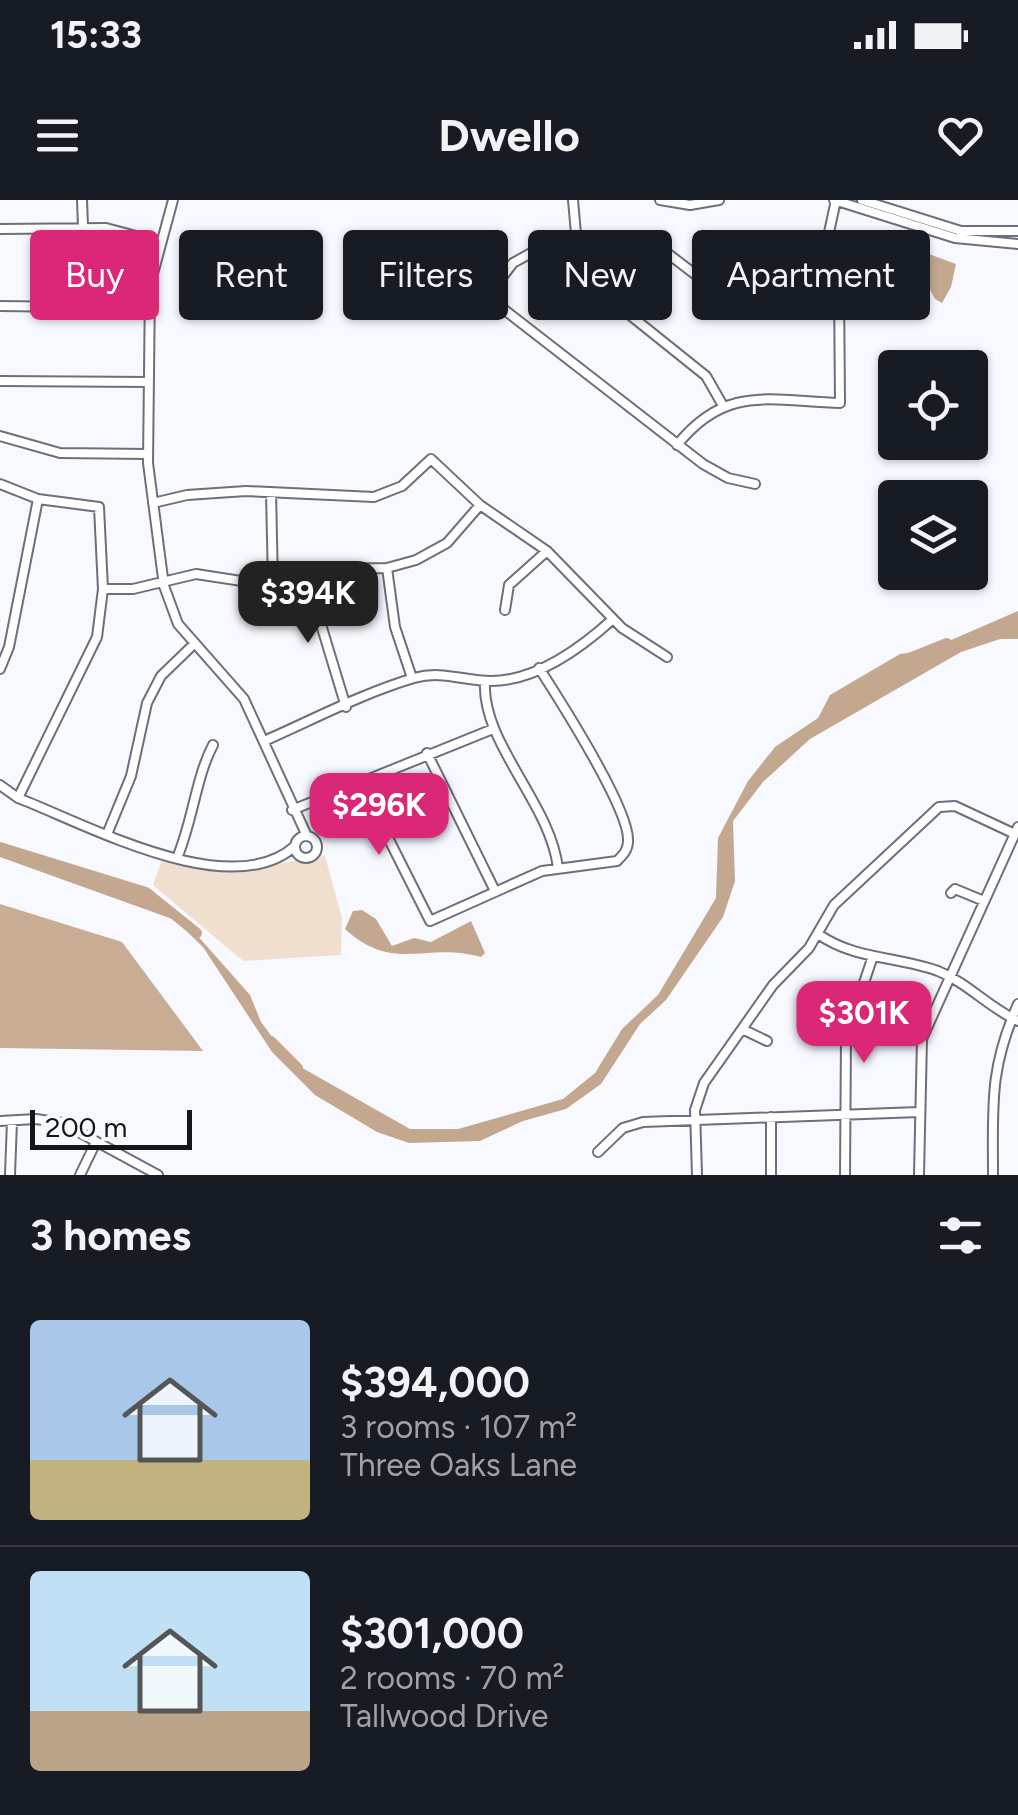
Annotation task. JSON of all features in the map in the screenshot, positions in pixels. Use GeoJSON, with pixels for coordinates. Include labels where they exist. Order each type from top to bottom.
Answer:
{"type":"FeatureCollection","features":[{"type":"Feature","properties":{"kind":"street"},"geometry":{"type":"LineString","coordinates":[[82,200],[83,227]]}},
{"type":"Feature","properties":{"kind":"street"},"geometry":{"type":"LineString","coordinates":[[159,242],[173,200]]}},
{"type":"Feature","properties":{"kind":"street"},"geometry":{"type":"LineString","coordinates":[[572,200],[575,230]]}},
{"type":"Feature","properties":{"kind":"street"},"geometry":{"type":"LineString","coordinates":[[660,200],[690,205],[719,200]]}},
{"type":"Feature","properties":{"kind":"street"},"geometry":{"type":"LineString","coordinates":[[830,230],[836,200],[955,238],[1017,244],[1017,231],[960,230],[862,200]]}},
{"type":"Feature","properties":{"kind":"street"},"geometry":{"type":"LineString","coordinates":[[0,229],[117,230]]}},
{"type":"Feature","properties":{"kind":"street"},"geometry":{"type":"LineString","coordinates":[[508,274],[528,254]]}},
{"type":"Feature","properties":{"kind":"street"},"geometry":{"type":"LineString","coordinates":[[672,257],[692,272]]}},
{"type":"Feature","properties":{"kind":"street"},"geometry":{"type":"LineString","coordinates":[[0,306],[30,306]]}},
{"type":"Feature","properties":{"kind":"street"},"geometry":{"type":"LineString","coordinates":[[508,313],[715,473],[755,484]]}},
{"type":"Feature","properties":{"kind":"street"},"geometry":{"type":"LineString","coordinates":[[0,785],[18,798],[177,858],[238,868],[286,854],[300,844],[292,810],[244,698],[178,624],[164,582],[148,454],[150,320]]}},
{"type":"Feature","properties":{"kind":"street"},"geometry":{"type":"LineString","coordinates":[[633,320],[706,376],[722,404]]}},
{"type":"Feature","properties":{"kind":"street"},"geometry":{"type":"LineString","coordinates":[[678,445],[693,425],[722,404],[840,403],[840,320]]}},
{"type":"Feature","properties":{"kind":"street"},"geometry":{"type":"LineString","coordinates":[[0,381],[148,382]]}},
{"type":"Feature","properties":{"kind":"street"},"geometry":{"type":"LineString","coordinates":[[0,436],[60,454],[148,454]]}},
{"type":"Feature","properties":{"kind":"street"},"geometry":{"type":"LineString","coordinates":[[153,503],[187,495],[271,492],[374,496],[402,486],[431,458],[480,505],[547,551],[613,619],[667,657]]}},
{"type":"Feature","properties":{"kind":"street"},"geometry":{"type":"LineString","coordinates":[[0,484],[38,499],[99,507],[103,589],[97,637],[18,798]]}},
{"type":"Feature","properties":{"kind":"street"},"geometry":{"type":"LineString","coordinates":[[271,492],[274,584]]}},
{"type":"Feature","properties":{"kind":"street"},"geometry":{"type":"LineString","coordinates":[[0,669],[9,648],[38,499]]}},
{"type":"Feature","properties":{"kind":"street"},"geometry":{"type":"LineString","coordinates":[[103,589],[209,574],[274,584],[338,567],[387,568],[448,543],[480,505]]}},
{"type":"Feature","properties":{"kind":"street"},"geometry":{"type":"LineString","coordinates":[[505,610],[509,585],[547,551]]}},
{"type":"Feature","properties":{"kind":"street"},"geometry":{"type":"LineString","coordinates":[[387,568],[395,627],[412,678]]}},
{"type":"Feature","properties":{"kind":"street"},"geometry":{"type":"LineString","coordinates":[[306,574],[346,707]]}},
{"type":"Feature","properties":{"kind":"street"},"geometry":{"type":"LineString","coordinates":[[264,741],[412,678],[444,674],[485,681],[540,668],[591,638],[613,619]]}},
{"type":"Feature","properties":{"kind":"street"},"geometry":{"type":"LineString","coordinates":[[108,832],[131,776],[147,703],[161,676],[194,644]]}},
{"type":"Feature","properties":{"kind":"street"},"geometry":{"type":"LineString","coordinates":[[360,782],[430,921],[558,868],[614,862],[624,855],[628,837],[591,751],[540,668]]}},
{"type":"Feature","properties":{"kind":"street"},"geometry":{"type":"LineString","coordinates":[[485,681],[485,709],[493,729],[520,770],[551,839],[558,868]]}},
{"type":"Feature","properties":{"kind":"street"},"geometry":{"type":"LineString","coordinates":[[292,810],[493,729]]}},
{"type":"Feature","properties":{"kind":"street"},"geometry":{"type":"LineString","coordinates":[[177,858],[193,820],[204,762],[213,745]]}},
{"type":"Feature","properties":{"kind":"street"},"geometry":{"type":"LineString","coordinates":[[428,753],[495,891]]}},
{"type":"Feature","properties":{"kind":"street"},"geometry":{"type":"LineString","coordinates":[[697,1175],[698,1092],[742,1029],[773,985],[818,934],[842,897],[939,807],[955,806],[1017,830],[920,1047],[919,1175]]}},
{"type":"Feature","properties":{"kind":"street"},"geometry":{"type":"LineString","coordinates":[[952,893],[955,890],[984,901]]}},
{"type":"Feature","properties":{"kind":"street"},"geometry":{"type":"LineString","coordinates":[[818,934],[843,950],[921,965],[950,976],[1015,1020]]}},
{"type":"Feature","properties":{"kind":"street"},"geometry":{"type":"LineString","coordinates":[[845,1175],[847,1027],[873,956]]}},
{"type":"Feature","properties":{"kind":"street"},"geometry":{"type":"LineString","coordinates":[[993,1175],[993,1078],[1018,1004]]}},
{"type":"Feature","properties":{"kind":"street"},"geometry":{"type":"LineString","coordinates":[[742,1029],[768,1041]]}},
{"type":"Feature","properties":{"kind":"street"},"geometry":{"type":"LineString","coordinates":[[598,1152],[631,1125],[919,1112]]}},
{"type":"Feature","properties":{"kind":"street"},"geometry":{"type":"LineString","coordinates":[[771,1118],[771,1175]]}},
{"type":"Feature","properties":{"kind":"street"},"geometry":{"type":"LineString","coordinates":[[0,1121],[62,1124],[154,1174]]}},
{"type":"Feature","properties":{"kind":"street"},"geometry":{"type":"LineString","coordinates":[[10,1175],[12,1121]]}},
{"type":"Feature","properties":{"kind":"street"},"geometry":{"type":"LineString","coordinates":[[80,1175],[96,1142]]}},
{"type":"Feature","properties":{"kind":"shaded area"},"geometry":{"type":"Polygon","coordinates":[[[930,254],[956,264],[951,287],[942,303],[930,290],[930,254]]]}},
{"type":"Feature","properties":{"kind":"shaded area"},"geometry":{"type":"Polygon","coordinates":[[[1018,611],[1018,639],[1000,639],[961,652],[810,739],[763,782],[733,821],[735,881],[723,917],[666,1000],[640,1024],[601,1084],[566,1109],[523,1121],[480,1141],[409,1143],[377,1132],[315,1095],[272,1052],[203,947],[175,920],[0,857],[0,846],[114,882],[173,908],[250,995],[261,1022],[290,1061],[410,1129],[458,1129],[563,1099],[595,1073],[622,1029],[658,995],[716,898],[718,838],[748,781],[775,747],[818,718],[830,695],[900,654],[928,650],[1018,611]]]}},
{"type":"Feature","properties":{"kind":"shaded area"},"geometry":{"type":"Polygon","coordinates":[[[325,856],[342,918],[341,955],[243,961],[153,885],[163,857],[227,871],[325,856]]]}},
{"type":"Feature","properties":{"kind":"shaded area"},"geometry":{"type":"Polygon","coordinates":[[[0,904],[122,942],[203,1051],[0,1048],[0,904]]]}},
{"type":"Feature","properties":{"kind":"shaded area"},"geometry":{"type":"Polygon","coordinates":[[[362,910],[376,919],[392,946],[414,938],[431,942],[471,921],[485,953],[481,957],[379,950],[345,929],[353,911],[362,910]]]}},
{"type":"Feature","properties":{"kind":"waterway"},"geometry":{"type":"LineString","coordinates":[[912,657],[947,643]]}},
{"type":"Feature","properties":{"kind":"waterway"},"geometry":{"type":"LineString","coordinates":[[0,847],[146,892],[197,933]]}},
{"type":"Feature","properties":{"kind":"waterway"},"geometry":{"type":"LineString","coordinates":[[271,1041],[298,1068]]}}]}
